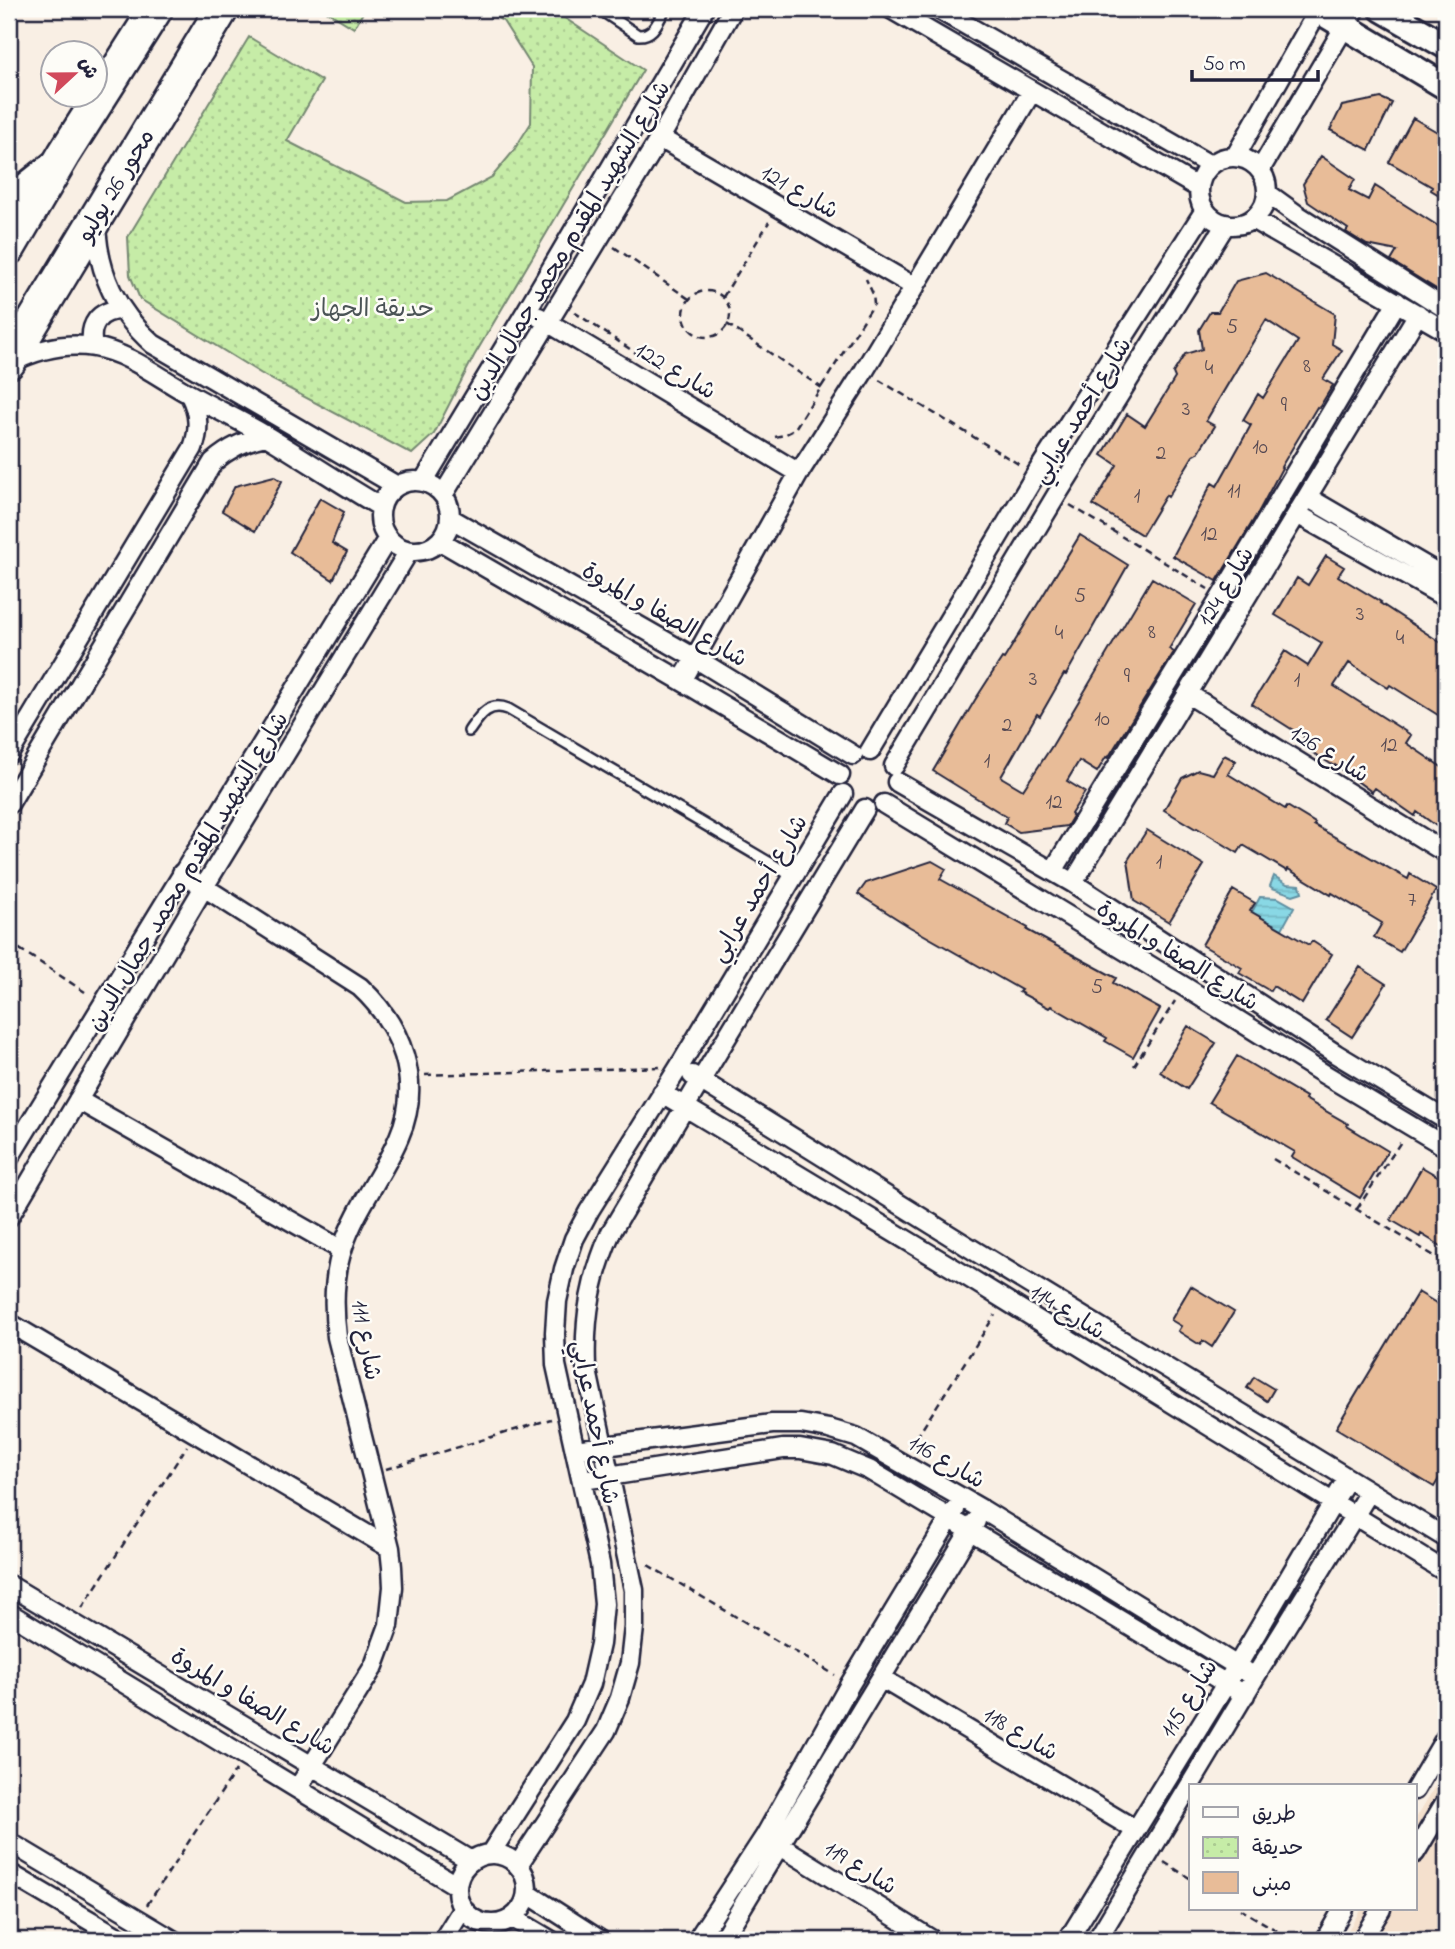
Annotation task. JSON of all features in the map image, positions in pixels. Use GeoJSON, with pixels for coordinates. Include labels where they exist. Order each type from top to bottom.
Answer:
{"type":"FeatureCollection","features":[{"type":"Feature","properties":{"kind":"highway"},"geometry":{"type":"LineString","coordinates":[[9,248],[64,154],[156,9]]}},
{"type":"Feature","properties":{"kind":"highway","name":"محور 26 يوليو"},"geometry":{"type":"LineString","coordinates":[[9,363],[222,9]]}},
{"type":"Feature","properties":{"kind":"street","name":"شارع الشهيد المقدم محمد جمال الدين"},"geometry":{"type":"LineString","coordinates":[[423,482],[704,9]]}},
{"type":"Feature","properties":{"kind":"street","name":"شارع الشهيد المقدم محمد جمال الدين"},"geometry":{"type":"LineString","coordinates":[[443,495],[660,138],[733,9]]}},
{"type":"Feature","properties":{"kind":"street"},"geometry":{"type":"LineString","coordinates":[[891,9],[1199,188]]}},
{"type":"Feature","properties":{"kind":"street"},"geometry":{"type":"LineString","coordinates":[[937,9],[1210,165]]}},
{"type":"Feature","properties":{"kind":"street"},"geometry":{"type":"LineString","coordinates":[[1236,157],[1318,9],[1349,17],[1446,87]]}},
{"type":"Feature","properties":{"kind":"street"},"geometry":{"type":"LineString","coordinates":[[1382,9],[1446,46]]}},
{"type":"Feature","properties":{"kind":"street"},"geometry":{"type":"LineString","coordinates":[[1260,170],[1349,17]]}},
{"type":"Feature","properties":{"kind":"street"},"geometry":{"type":"LineString","coordinates":[[682,681],[799,473],[864,371],[1032,91]]}},
{"type":"Feature","properties":{"kind":"street","name":"شارع 121"},"geometry":{"type":"LineString","coordinates":[[660,138],[915,287]]}},
{"type":"Feature","properties":{"kind":"street"},"geometry":{"type":"LineString","coordinates":[[9,199],[64,154]]}},
{"type":"Feature","properties":{"kind":"street"},"geometry":{"type":"LineString","coordinates":[[1226,157],[1236,157],[1253,163],[1260,170],[1267,193],[1265,204],[1252,219],[1226,225],[1211,217],[1205,210],[1200,200],[1200,180],[1210,165],[1226,157]]}},
{"type":"Feature","properties":{"kind":"street"},"geometry":{"type":"LineString","coordinates":[[1267,193],[1446,309]]}},
{"type":"Feature","properties":{"kind":"street","name":"شارع أحمد عرابي"},"geometry":{"type":"LineString","coordinates":[[862,753],[1205,210]]}},
{"type":"Feature","properties":{"kind":"street"},"geometry":{"type":"LineString","coordinates":[[95,217],[105,277],[121,310],[137,330],[153,344],[397,486]]}},
{"type":"Feature","properties":{"kind":"street"},"geometry":{"type":"LineString","coordinates":[[1252,219],[1446,331]]}},
{"type":"Feature","properties":{"kind":"street","name":"شارع أحمد عرابي"},"geometry":{"type":"LineString","coordinates":[[895,774],[1056,496],[1226,225]]}},
{"type":"Feature","properties":{"kind":"street","name":"شارع 124"},"geometry":{"type":"LineString","coordinates":[[1053,871],[1397,302]]}},
{"type":"Feature","properties":{"kind":"street"},"geometry":{"type":"LineString","coordinates":[[93,347],[92,328],[96,320],[112,310],[121,310]]}},
{"type":"Feature","properties":{"kind":"street","name":"شارع 122"},"geometry":{"type":"LineString","coordinates":[[527,310],[799,473]]}},
{"type":"Feature","properties":{"kind":"street","name":"شارع 124"},"geometry":{"type":"LineString","coordinates":[[1073,883],[1418,314]]}},
{"type":"Feature","properties":{"kind":"street"},"geometry":{"type":"LineString","coordinates":[[9,363],[27,354],[71,345],[93,347],[125,357],[266,436],[381,507]]}},
{"type":"Feature","properties":{"kind":"street"},"geometry":{"type":"LineString","coordinates":[[9,754],[192,448],[198,427],[195,405],[190,395]]}},
{"type":"Feature","properties":{"kind":"street"},"geometry":{"type":"LineString","coordinates":[[9,803],[213,462],[241,442],[266,436]]}},
{"type":"Feature","properties":{"kind":"street"},"geometry":{"type":"LineString","coordinates":[[192,448],[201,446],[208,449],[212,453],[213,462]]}},
{"type":"Feature","properties":{"kind":"street"},"geometry":{"type":"LineString","coordinates":[[406,482],[423,482],[438,489],[443,495],[450,517],[440,541],[420,551],[409,551],[388,538],[380,518],[381,507],[390,491],[397,486],[406,482]]}},
{"type":"Feature","properties":{"kind":"street"},"geometry":{"type":"LineString","coordinates":[[1307,497],[1446,578]]}},
{"type":"Feature","properties":{"kind":"street"},"geometry":{"type":"LineString","coordinates":[[1297,514],[1446,598]]}},
{"type":"Feature","properties":{"kind":"street","name":"شارع الصفا و المروة"},"geometry":{"type":"LineString","coordinates":[[450,517],[862,753]]}},
{"type":"Feature","properties":{"kind":"street","name":"شارع الشهيد المقدم محمد جمال الدين"},"geometry":{"type":"LineString","coordinates":[[9,1158],[388,538]]}},
{"type":"Feature","properties":{"kind":"street","name":"شارع الصفا و المروة"},"geometry":{"type":"LineString","coordinates":[[440,541],[840,775]]}},
{"type":"Feature","properties":{"kind":"street","name":"شارع الشهيد المقدم محمد جمال الدين"},"geometry":{"type":"LineString","coordinates":[[9,1217],[204,887],[409,551]]}},
{"type":"Feature","properties":{"kind":"street","name":"شارع 126"},"geometry":{"type":"LineString","coordinates":[[1188,694],[1446,853]]}},
{"type":"Feature","properties":{"kind":"street"},"geometry":{"type":"LineString","coordinates":[[862,753],[880,753],[887,759],[895,774],[895,790],[884,804],[872,808],[849,802],[839,782],[842,767],[862,753]]}},
{"type":"Feature","properties":{"kind":"street","name":"شارع الصفا و المروة"},"geometry":{"type":"LineString","coordinates":[[895,774],[1073,883],[1336,1054],[1446,1120]]}},
{"type":"Feature","properties":{"kind":"street","name":"شارع أحمد عرابي"},"geometry":{"type":"LineString","coordinates":[[490,1854],[575,1721],[591,1684],[600,1644],[604,1604],[600,1564],[556,1365],[557,1301],[574,1239],[589,1210],[844,794]]}},
{"type":"Feature","properties":{"kind":"street","name":"شارع الصفا و المروة"},"geometry":{"type":"LineString","coordinates":[[884,804],[1446,1147]]}},
{"type":"Feature","properties":{"kind":"street","name":"شارع أحمد عرابي"},"geometry":{"type":"LineString","coordinates":[[517,1865],[606,1731],[620,1698],[630,1663],[634,1590],[586,1366],[587,1311],[600,1257],[611,1231],[865,808]]}},
{"type":"Feature","properties":{"kind":"street","name":"شارع 111"},"geometry":{"type":"LineString","coordinates":[[182,873],[343,975],[368,994],[388,1017],[398,1036],[405,1055],[408,1076],[408,1097],[399,1137],[355,1219],[342,1250],[335,1284],[337,1336],[390,1548],[392,1606],[383,1646],[364,1685],[298,1788]]}},
{"type":"Feature","properties":{"kind":"street"},"geometry":{"type":"LineString","coordinates":[[1324,1074],[1336,1054]]}},
{"type":"Feature","properties":{"kind":"street","name":"شارع 114"},"geometry":{"type":"LineString","coordinates":[[679,1067],[1446,1538]]}},
{"type":"Feature","properties":{"kind":"street","name":"شارع 114"},"geometry":{"type":"LineString","coordinates":[[662,1093],[963,1274],[1446,1572]]}},
{"type":"Feature","properties":{"kind":"street"},"geometry":{"type":"LineString","coordinates":[[78,1100],[342,1250]]}},
{"type":"Feature","properties":{"kind":"street"},"geometry":{"type":"LineString","coordinates":[[963,1274],[975,1251]]}},
{"type":"Feature","properties":{"kind":"street"},"geometry":{"type":"LineString","coordinates":[[9,1324],[390,1548]]}},
{"type":"Feature","properties":{"kind":"street","name":"شارع 116"},"geometry":{"type":"LineString","coordinates":[[575,1450],[772,1424],[801,1424],[856,1437],[983,1510],[1255,1677]]}},
{"type":"Feature","properties":{"kind":"street","name":"شارع 116"},"geometry":{"type":"LineString","coordinates":[[583,1480],[766,1451],[800,1449],[833,1455],[860,1466],[1245,1695]]}},
{"type":"Feature","properties":{"kind":"street","name":"شارع 115"},"geometry":{"type":"LineString","coordinates":[[1068,1940],[1237,1665],[1347,1479]]}},
{"type":"Feature","properties":{"kind":"street","name":"شارع 115"},"geometry":{"type":"LineString","coordinates":[[1191,1784],[1369,1492]]}},
{"type":"Feature","properties":{"kind":"street"},"geometry":{"type":"LineString","coordinates":[[722,1940],[850,1684],[962,1498]]}},
{"type":"Feature","properties":{"kind":"street"},"geometry":{"type":"LineString","coordinates":[[696,1940],[772,1841],[881,1678],[983,1510]]}},
{"type":"Feature","properties":{"kind":"street","name":"شارع الصفا و المروة"},"geometry":{"type":"LineString","coordinates":[[9,1585],[471,1861]]}},
{"type":"Feature","properties":{"kind":"street"},"geometry":{"type":"LineString","coordinates":[[9,1613],[457,1886]]}},
{"type":"Feature","properties":{"kind":"street","name":"شارع 118"},"geometry":{"type":"LineString","coordinates":[[881,1678],[1136,1830]]}},
{"type":"Feature","properties":{"kind":"street"},"geometry":{"type":"LineString","coordinates":[[1416,1788],[1446,1737]]}},
{"type":"Feature","properties":{"kind":"street","name":"شارع 115"},"geometry":{"type":"LineString","coordinates":[[1097,1940],[1189,1788]]}},
{"type":"Feature","properties":{"kind":"street"},"geometry":{"type":"LineString","coordinates":[[1416,1851],[1446,1801]]}},
{"type":"Feature","properties":{"kind":"street","name":"شارع 119"},"geometry":{"type":"LineString","coordinates":[[772,1841],[932,1940]]}},
{"type":"Feature","properties":{"kind":"street"},"geometry":{"type":"LineString","coordinates":[[9,1842],[173,1940]]}},
{"type":"Feature","properties":{"kind":"street"},"geometry":{"type":"LineString","coordinates":[[490,1854],[509,1859],[517,1865],[524,1874],[527,1893],[523,1907],[513,1918],[496,1924],[486,1924],[469,1916],[458,1898],[457,1886],[460,1877],[471,1861],[490,1854]]}},
{"type":"Feature","properties":{"kind":"street"},"geometry":{"type":"LineString","coordinates":[[9,1873],[124,1940],[138,1919]]}},
{"type":"Feature","properties":{"kind":"street"},"geometry":{"type":"LineString","coordinates":[[527,1893],[600,1940]]}},
{"type":"Feature","properties":{"kind":"street"},"geometry":{"type":"LineString","coordinates":[[443,1940],[463,1908]]}},
{"type":"Feature","properties":{"kind":"street"},"geometry":{"type":"LineString","coordinates":[[1325,1940],[1342,1910]]}},
{"type":"Feature","properties":{"kind":"street"},"geometry":{"type":"LineString","coordinates":[[1362,1940],[1380,1910]]}},
{"type":"Feature","properties":{"kind":"street"},"geometry":{"type":"LineString","coordinates":[[513,1918],[550,1940]]}},
{"type":"Feature","properties":{"kind":"street"},"geometry":{"type":"LineString","coordinates":[[476,1940],[486,1924]]}},
{"type":"Feature","properties":{"kind":"lane"},"geometry":{"type":"LineString","coordinates":[[605,11],[638,35],[642,35],[652,31],[665,9]]}},
{"type":"Feature","properties":{"kind":"lane"},"geometry":{"type":"LineString","coordinates":[[470,731],[484,712],[495,706],[502,707],[794,877]]}},
{"type":"Feature","properties":{"kind":"path"},"geometry":{"type":"LineString","coordinates":[[723,297],[772,217]]}},
{"type":"Feature","properties":{"kind":"path"},"geometry":{"type":"LineString","coordinates":[[599,238],[689,299]]}},
{"type":"Feature","properties":{"kind":"path"},"geometry":{"type":"LineString","coordinates":[[774,437],[794,430],[874,304],[873,294],[864,277]]}},
{"type":"Feature","properties":{"kind":"path"},"geometry":{"type":"LineString","coordinates":[[705,290],[723,297],[730,315],[720,333],[710,337],[699,336],[690,330],[684,320],[684,309],[689,299],[705,290]]}},
{"type":"Feature","properties":{"kind":"path"},"geometry":{"type":"LineString","coordinates":[[560,302],[650,362]]}},
{"type":"Feature","properties":{"kind":"path"},"geometry":{"type":"LineString","coordinates":[[727,324],[822,388]]}},
{"type":"Feature","properties":{"kind":"path"},"geometry":{"type":"LineString","coordinates":[[864,371],[1036,474]]}},
{"type":"Feature","properties":{"kind":"path"},"geometry":{"type":"LineString","coordinates":[[1056,496],[1221,597]]}},
{"type":"Feature","properties":{"kind":"path"},"geometry":{"type":"LineString","coordinates":[[9,943],[103,1003]]}},
{"type":"Feature","properties":{"kind":"path"},"geometry":{"type":"LineString","coordinates":[[1134,1066],[1185,986]]}},
{"type":"Feature","properties":{"kind":"path"},"geometry":{"type":"LineString","coordinates":[[408,1076],[679,1067]]}},
{"type":"Feature","properties":{"kind":"path"},"geometry":{"type":"LineString","coordinates":[[1357,1209],[1412,1125]]}},
{"type":"Feature","properties":{"kind":"path"},"geometry":{"type":"LineString","coordinates":[[1273,1158],[1446,1263]]}},
{"type":"Feature","properties":{"kind":"path"},"geometry":{"type":"LineString","coordinates":[[901,1463],[1005,1301]]}},
{"type":"Feature","properties":{"kind":"path"},"geometry":{"type":"LineString","coordinates":[[371,1474],[567,1414]]}},
{"type":"Feature","properties":{"kind":"path"},"geometry":{"type":"LineString","coordinates":[[73,1623],[196,1432]]}},
{"type":"Feature","properties":{"kind":"path"},"geometry":{"type":"LineString","coordinates":[[626,1553],[850,1684]]}},
{"type":"Feature","properties":{"kind":"path"},"geometry":{"type":"LineString","coordinates":[[138,1919],[245,1757]]}},
{"type":"Feature","properties":{"kind":"path"},"geometry":{"type":"LineString","coordinates":[[1149,1854],[1189,1878]]}},
{"type":"Feature","properties":{"kind":"path"},"geometry":{"type":"LineString","coordinates":[[1242,1910],[1293,1940]]}},
{"type":"Feature","properties":{"kind":"shaded area"},"geometry":{"type":"Polygon","coordinates":[[[1446,1768],[1446,1940],[1342,1940],[1360,1910],[1416,1910],[1416,1818],[1446,1768]]]}},
{"type":"Feature","properties":{"kind":"green space"},"geometry":{"type":"Polygon","coordinates":[[[323,9],[365,9],[354,28],[323,9]]]}},
{"type":"Feature","properties":{"kind":"green space","name":"حديقة الجهاز"},"geometry":{"type":"Polygon","coordinates":[[[481,9],[551,9],[643,70],[474,356],[434,434],[412,454],[265,376],[140,299],[130,275],[128,237],[249,37],[322,81],[287,141],[406,202],[447,201],[492,177],[512,153],[531,123],[532,67],[503,21],[481,9]]]}},
{"type":"Feature","properties":{"kind":"water"},"geometry":{"type":"Polygon","coordinates":[[[1274,876],[1287,884],[1300,885],[1302,892],[1293,895],[1272,888],[1270,886],[1274,876]]]}},
{"type":"Feature","properties":{"kind":"water"},"geometry":{"type":"Polygon","coordinates":[[[1260,897],[1278,898],[1294,907],[1282,929],[1252,912],[1260,897]]]}},
{"type":"Feature","properties":{"kind":"building"},"geometry":{"type":"Polygon","coordinates":[[[1381,98],[1392,103],[1369,150],[1330,130],[1342,106],[1381,98]]]}},
{"type":"Feature","properties":{"kind":"building"},"geometry":{"type":"Polygon","coordinates":[[[1413,118],[1446,137],[1446,199],[1431,190],[1432,187],[1389,162],[1413,118]]]}},
{"type":"Feature","properties":{"kind":"building"},"geometry":{"type":"Polygon","coordinates":[[[1321,156],[1355,179],[1349,190],[1368,200],[1375,186],[1446,231],[1446,295],[1391,261],[1397,251],[1367,245],[1308,202],[1303,184],[1321,156]]]}},
{"type":"Feature","properties":{"kind":"building"},"geometry":{"type":"Polygon","coordinates":[[[1266,273],[1335,314],[1332,344],[1342,350],[1323,379],[1333,385],[1281,467],[1259,511],[1217,581],[1173,556],[1212,483],[1217,486],[1251,425],[1243,420],[1258,394],[1263,398],[1298,341],[1266,320],[1206,421],[1215,426],[1168,497],[1166,495],[1142,535],[1093,505],[1117,465],[1102,455],[1127,414],[1145,426],[1175,378],[1173,373],[1185,354],[1202,349],[1199,330],[1210,312],[1218,312],[1236,281],[1266,273]]]}},
{"type":"Feature","properties":{"kind":"building"},"geometry":{"type":"Polygon","coordinates":[[[274,476],[282,481],[255,531],[222,511],[235,486],[274,476]]]}},
{"type":"Feature","properties":{"kind":"building"},"geometry":{"type":"Polygon","coordinates":[[[320,498],[344,512],[332,543],[347,552],[333,580],[290,552],[320,498]]]}},
{"type":"Feature","properties":{"kind":"building"},"geometry":{"type":"Polygon","coordinates":[[[1080,535],[1128,565],[1066,675],[1064,674],[1040,716],[1037,714],[1001,777],[1023,790],[1152,578],[1196,604],[1169,649],[1174,652],[1108,758],[1106,757],[1097,772],[1079,761],[1067,781],[1085,792],[1067,826],[1019,832],[1004,823],[1007,817],[933,771],[1080,535]]]}},
{"type":"Feature","properties":{"kind":"building"},"geometry":{"type":"Polygon","coordinates":[[[1326,556],[1344,567],[1338,576],[1446,646],[1446,720],[1349,663],[1334,686],[1411,735],[1406,743],[1446,770],[1446,833],[1417,812],[1415,816],[1375,788],[1372,792],[1335,765],[1310,751],[1315,744],[1252,704],[1285,651],[1308,666],[1322,643],[1275,615],[1297,578],[1308,585],[1326,556]]]}},
{"type":"Feature","properties":{"kind":"building"},"geometry":{"type":"Polygon","coordinates":[[[1224,755],[1236,761],[1228,774],[1408,879],[1410,874],[1436,890],[1400,952],[1374,937],[1382,923],[1243,845],[1238,853],[1164,810],[1182,778],[1198,770],[1213,774],[1224,755]]]}},
{"type":"Feature","properties":{"kind":"building"},"geometry":{"type":"Polygon","coordinates":[[[1147,830],[1204,865],[1169,922],[1134,901],[1128,860],[1147,830]]]}},
{"type":"Feature","properties":{"kind":"building"},"geometry":{"type":"Polygon","coordinates":[[[932,861],[946,869],[940,879],[1116,978],[1113,983],[1160,1009],[1133,1057],[1105,1041],[1107,1038],[1051,1006],[1049,1008],[1019,992],[1021,990],[858,894],[866,883],[932,861]]]}},
{"type":"Feature","properties":{"kind":"building"},"geometry":{"type":"Polygon","coordinates":[[[1233,890],[1255,903],[1250,911],[1309,945],[1312,941],[1332,954],[1302,1004],[1273,986],[1270,991],[1239,973],[1242,968],[1202,945],[1233,890]]]}},
{"type":"Feature","properties":{"kind":"building"},"geometry":{"type":"Polygon","coordinates":[[[1360,967],[1386,984],[1352,1037],[1326,1020],[1360,967]]]}},
{"type":"Feature","properties":{"kind":"building"},"geometry":{"type":"Polygon","coordinates":[[[1188,1026],[1216,1043],[1187,1089],[1160,1072],[1188,1026]]]}},
{"type":"Feature","properties":{"kind":"building"},"geometry":{"type":"Polygon","coordinates":[[[1237,1056],[1388,1151],[1360,1198],[1292,1157],[1295,1152],[1209,1102],[1237,1056]]]}},
{"type":"Feature","properties":{"kind":"building"},"geometry":{"type":"Polygon","coordinates":[[[1422,1167],[1446,1181],[1446,1249],[1391,1220],[1422,1167]]]}},
{"type":"Feature","properties":{"kind":"building"},"geometry":{"type":"Polygon","coordinates":[[[1191,1286],[1234,1312],[1212,1347],[1203,1341],[1200,1345],[1178,1331],[1181,1326],[1171,1320],[1191,1286]]]}},
{"type":"Feature","properties":{"kind":"building"},"geometry":{"type":"Polygon","coordinates":[[[1418,1292],[1446,1309],[1446,1467],[1434,1487],[1336,1428],[1418,1292]]]}},
{"type":"Feature","properties":{"kind":"building"},"geometry":{"type":"Polygon","coordinates":[[[1254,1377],[1274,1389],[1267,1401],[1247,1388],[1254,1377]]]}}]}
